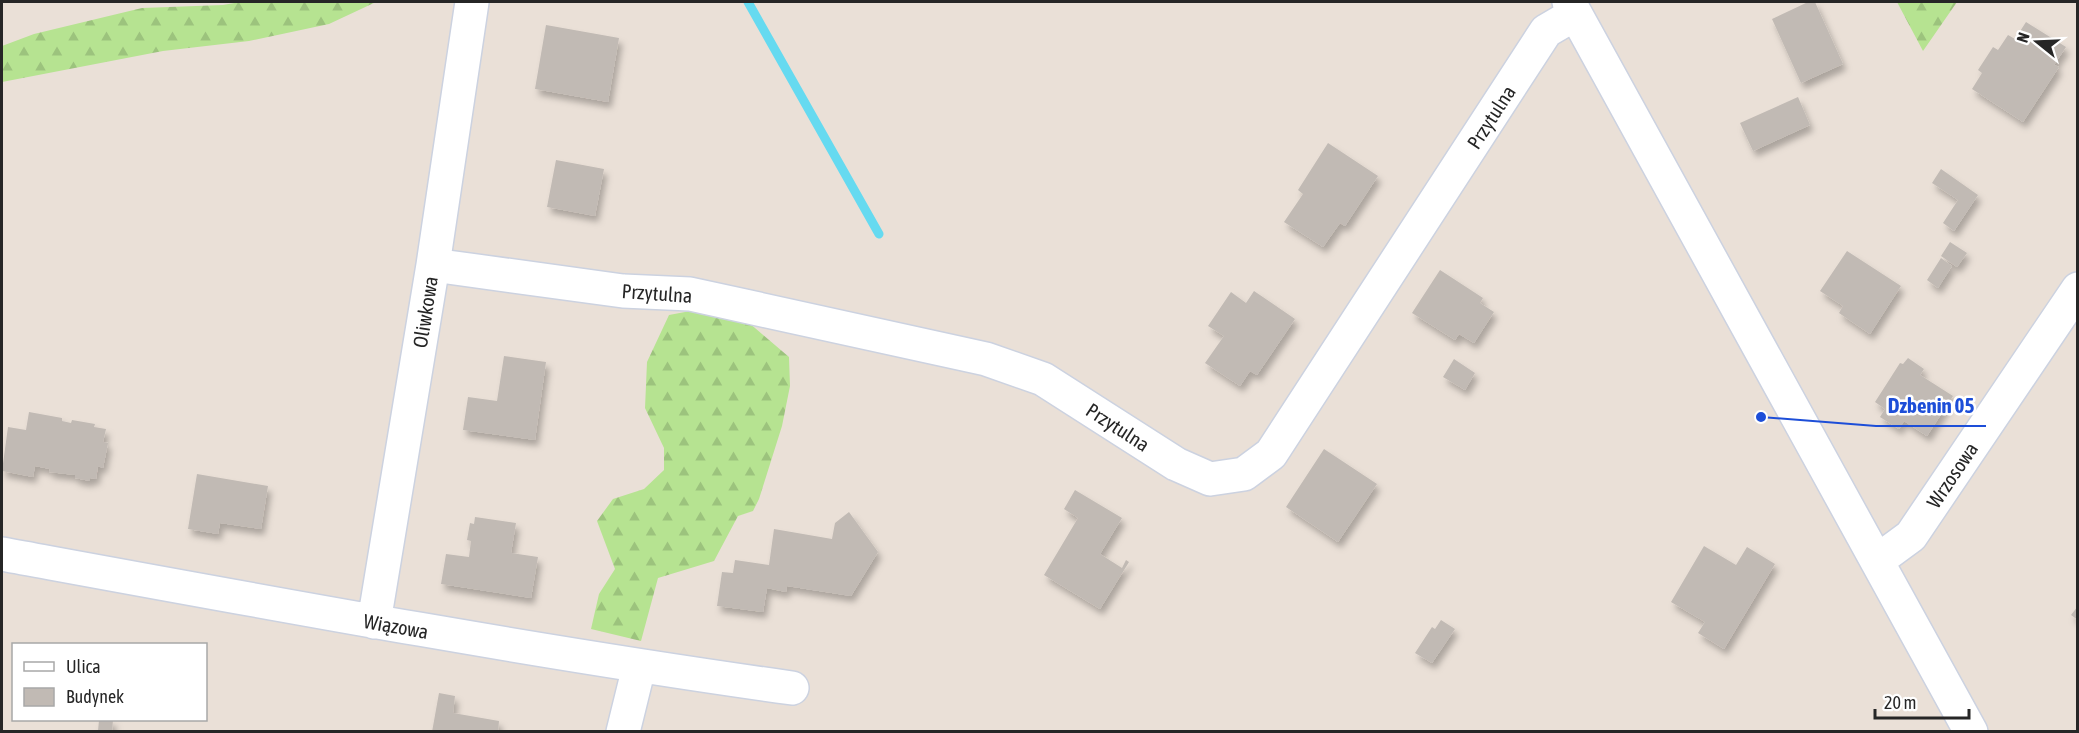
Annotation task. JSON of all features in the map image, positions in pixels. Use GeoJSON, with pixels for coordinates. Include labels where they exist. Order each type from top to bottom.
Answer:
{"type":"FeatureCollection","features":[{"type":"Feature","properties":{"kind":"street","name":"Oliwkowa"},"geometry":{"type":"LineString","coordinates":[[374,622],[433,265],[472,2]]}},
{"type":"Feature","properties":{"kind":"street","name":"Przytulna"},"geometry":{"type":"LineString","coordinates":[[433,265],[623,291],[690,294],[986,359],[1043,379],[1176,464],[1210,479],[1244,474],[1271,454],[1546,31],[1572,8]]}},
{"type":"Feature","properties":{"kind":"street"},"geometry":{"type":"LineString","coordinates":[[1572,8],[1971,732]]}},
{"type":"Feature","properties":{"kind":"street","name":"Wrzosowa"},"geometry":{"type":"LineString","coordinates":[[1876,561],[1911,536],[2078,289]]}},
{"type":"Feature","properties":{"kind":"street","name":"Wiązowa"},"geometry":{"type":"LineString","coordinates":[[2,555],[639,667],[792,688]]}},
{"type":"Feature","properties":{"kind":"street"},"geometry":{"type":"LineString","coordinates":[[623,732],[639,667]]}},
{"type":"Feature","properties":{"kind":"green space"},"geometry":{"type":"Polygon","coordinates":[[[240,2],[376,2],[329,24],[249,41],[163,51],[2,82],[2,46],[34,34],[142,8],[223,5],[240,2]]]}},
{"type":"Feature","properties":{"kind":"green space"},"geometry":{"type":"Polygon","coordinates":[[[1897,2],[1957,2],[1923,51],[1897,2]]]}},
{"type":"Feature","properties":{"kind":"green space"},"geometry":{"type":"Polygon","coordinates":[[[701,309],[748,322],[789,357],[790,386],[782,426],[759,499],[753,511],[738,516],[714,561],[658,578],[641,641],[591,629],[599,594],[615,569],[597,521],[613,499],[644,489],[664,470],[664,448],[645,408],[647,362],[669,315],[701,309]]]}},
{"type":"Feature","properties":{"kind":"building"},"geometry":{"type":"Polygon","coordinates":[[[1808,2],[1815,2],[1843,64],[1801,83],[1772,19],[1808,2]]]}},
{"type":"Feature","properties":{"kind":"building"},"geometry":{"type":"Polygon","coordinates":[[[2026,22],[2066,47],[2054,65],[2059,67],[2023,122],[1972,89],[1982,73],[1978,70],[1993,47],[1998,50],[2008,35],[2015,39],[2026,22]]]}},
{"type":"Feature","properties":{"kind":"building"},"geometry":{"type":"Polygon","coordinates":[[[546,25],[619,38],[608,102],[535,89],[546,25]]]}},
{"type":"Feature","properties":{"kind":"building"},"geometry":{"type":"Polygon","coordinates":[[[1798,97],[1810,125],[1753,151],[1740,123],[1798,97]]]}},
{"type":"Feature","properties":{"kind":"building"},"geometry":{"type":"Polygon","coordinates":[[[1328,143],[1378,176],[1345,226],[1340,223],[1323,247],[1284,222],[1303,194],[1298,190],[1328,143]]]}},
{"type":"Feature","properties":{"kind":"building"},"geometry":{"type":"Polygon","coordinates":[[[556,160],[604,169],[595,216],[547,207],[556,160]]]}},
{"type":"Feature","properties":{"kind":"building"},"geometry":{"type":"Polygon","coordinates":[[[1941,169],[1978,195],[1954,231],[1943,223],[1958,200],[1932,183],[1941,169]]]}},
{"type":"Feature","properties":{"kind":"building"},"geometry":{"type":"Polygon","coordinates":[[[1950,242],[1967,253],[1957,267],[1941,256],[1950,242]]]}},
{"type":"Feature","properties":{"kind":"building"},"geometry":{"type":"Polygon","coordinates":[[[1847,251],[1901,286],[1870,334],[1839,313],[1843,306],[1820,291],[1847,251]]]}},
{"type":"Feature","properties":{"kind":"building"},"geometry":{"type":"Polygon","coordinates":[[[1941,258],[1952,266],[1938,288],[1927,280],[1941,258]]]}},
{"type":"Feature","properties":{"kind":"building"},"geometry":{"type":"Polygon","coordinates":[[[1440,270],[1483,298],[1480,303],[1494,312],[1474,343],[1459,334],[1455,340],[1412,313],[1440,270]]]}},
{"type":"Feature","properties":{"kind":"building"},"geometry":{"type":"Polygon","coordinates":[[[1254,291],[1295,319],[1257,375],[1250,371],[1240,386],[1205,363],[1224,336],[1208,326],[1231,292],[1246,303],[1254,291]]]}},
{"type":"Feature","properties":{"kind":"building"},"geometry":{"type":"Polygon","coordinates":[[[504,356],[546,362],[535,440],[463,430],[468,397],[497,401],[504,356]]]}},
{"type":"Feature","properties":{"kind":"building"},"geometry":{"type":"Polygon","coordinates":[[[1908,358],[1924,369],[1920,375],[1953,396],[1927,436],[1904,421],[1899,429],[1880,417],[1885,409],[1875,402],[1900,363],[1903,364],[1908,358]]]}},
{"type":"Feature","properties":{"kind":"building"},"geometry":{"type":"Polygon","coordinates":[[[1454,359],[1475,373],[1465,390],[1443,377],[1454,359]]]}},
{"type":"Feature","properties":{"kind":"building"},"geometry":{"type":"Polygon","coordinates":[[[29,412],[62,418],[62,421],[71,423],[72,420],[95,424],[94,427],[106,429],[103,442],[108,443],[103,468],[98,466],[96,479],[90,478],[90,481],[75,478],[75,475],[49,472],[50,469],[35,466],[33,477],[2,471],[8,427],[26,430],[29,412]]]}},
{"type":"Feature","properties":{"kind":"building"},"geometry":{"type":"Polygon","coordinates":[[[1324,449],[1377,484],[1338,542],[1286,507],[1324,449]]]}},
{"type":"Feature","properties":{"kind":"building"},"geometry":{"type":"Polygon","coordinates":[[[197,474],[268,486],[261,529],[220,523],[218,534],[188,529],[197,474]]]}},
{"type":"Feature","properties":{"kind":"building"},"geometry":{"type":"Polygon","coordinates":[[[1075,490],[1122,518],[1100,554],[1122,568],[1126,560],[1129,562],[1100,609],[1044,575],[1078,518],[1064,509],[1075,490]]]}},
{"type":"Feature","properties":{"kind":"building"},"geometry":{"type":"Polygon","coordinates":[[[849,512],[878,552],[851,596],[787,586],[786,592],[767,588],[763,612],[717,606],[722,572],[733,573],[735,560],[769,565],[774,529],[832,539],[835,523],[849,512]]]}},
{"type":"Feature","properties":{"kind":"building"},"geometry":{"type":"Polygon","coordinates":[[[475,517],[516,523],[511,553],[538,557],[531,598],[441,584],[446,554],[469,557],[471,541],[467,540],[470,523],[474,524],[475,517]]]}},
{"type":"Feature","properties":{"kind":"building"},"geometry":{"type":"Polygon","coordinates":[[[1704,546],[1736,565],[1747,547],[1775,564],[1724,649],[1698,633],[1705,622],[1671,602],[1704,546]]]}},
{"type":"Feature","properties":{"kind":"building"},"geometry":{"type":"Polygon","coordinates":[[[2078,606],[2078,620],[2071,615],[2078,606]]]}},
{"type":"Feature","properties":{"kind":"building"},"geometry":{"type":"Polygon","coordinates":[[[1441,620],[1455,629],[1432,663],[1415,653],[1432,627],[1435,629],[1441,620]]]}},
{"type":"Feature","properties":{"kind":"building"},"geometry":{"type":"Polygon","coordinates":[[[439,693],[455,696],[453,713],[499,721],[498,732],[432,732],[439,693]]]}},
{"type":"Feature","properties":{"kind":"building"},"geometry":{"type":"Polygon","coordinates":[[[99,721],[113,721],[112,732],[98,731],[99,721]]]}},
{"type":"Feature","properties":{"kind":"waterway"},"geometry":{"type":"LineString","coordinates":[[748,2],[879,234]]}},
{"type":"Feature","properties":{"kind":"place","name":"Dzbenin 05"},"geometry":{"type":"Point","coordinates":[1761,417]}}]}
